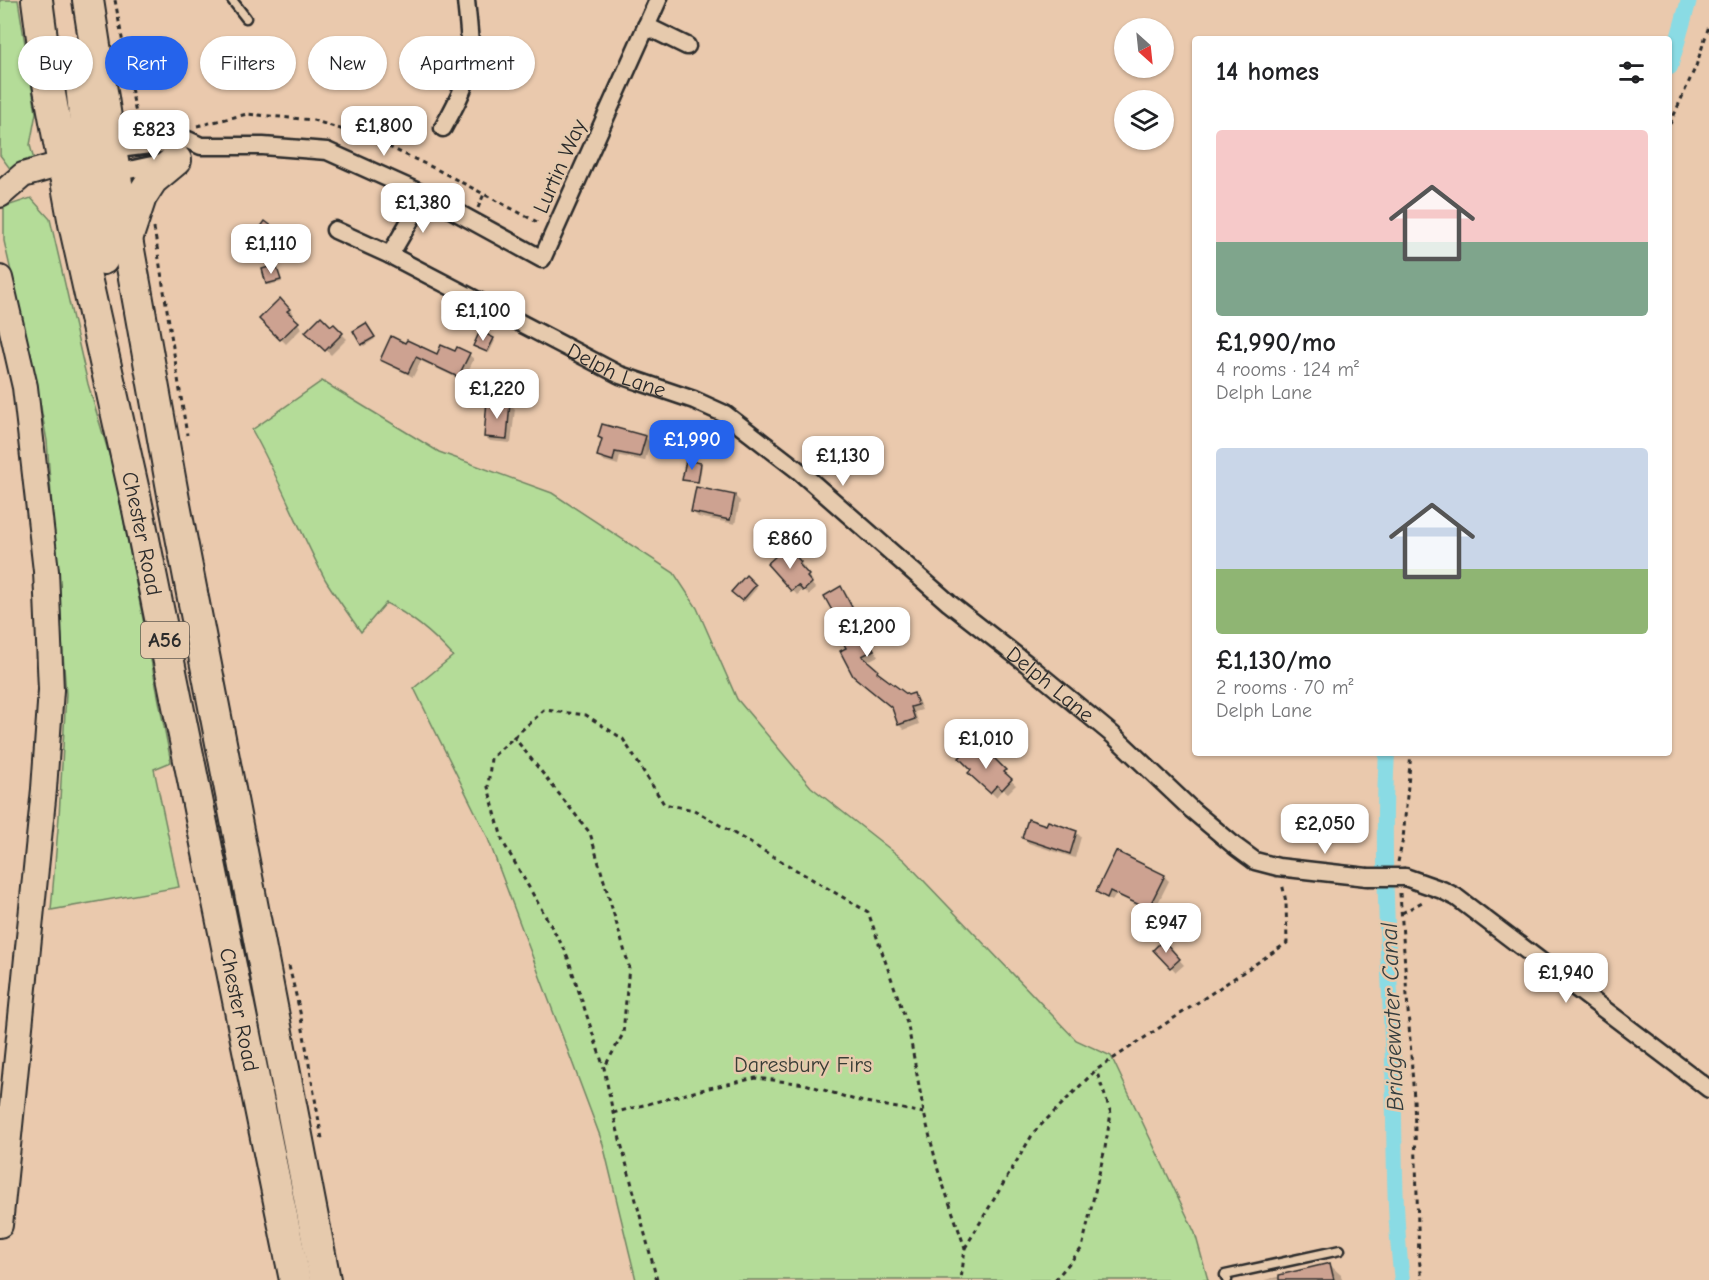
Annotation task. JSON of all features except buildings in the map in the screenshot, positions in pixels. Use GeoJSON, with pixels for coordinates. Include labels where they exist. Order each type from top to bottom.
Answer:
{"type":"FeatureCollection","features":[{"type":"Feature","properties":{"kind":"highway","name":"Chester Road"},"geometry":{"type":"LineString","coordinates":[[37,0],[48,83],[128,238],[174,500],[325,1280]]}},
{"type":"Feature","properties":{"kind":"highway"},"geometry":{"type":"LineString","coordinates":[[72,0],[89,166]]}},
{"type":"Feature","properties":{"kind":"highway","name":"Chester Road"},"geometry":{"type":"LineString","coordinates":[[88,0],[89,166],[123,443],[258,1091],[295,1280]]}},
{"type":"Feature","properties":{"kind":"highway"},"geometry":{"type":"LineString","coordinates":[[128,238],[141,198],[152,180],[189,153]]}},
{"type":"Feature","properties":{"kind":"street"},"geometry":{"type":"LineString","coordinates":[[443,128],[459,98],[467,74],[470,50],[466,0]]}},
{"type":"Feature","properties":{"kind":"street","name":"Lurtin Way"},"geometry":{"type":"LineString","coordinates":[[425,195],[542,259],[658,0]]}},
{"type":"Feature","properties":{"kind":"street"},"geometry":{"type":"LineString","coordinates":[[646,26],[687,46]]}},
{"type":"Feature","properties":{"kind":"street"},"geometry":{"type":"LineString","coordinates":[[4,191],[26,187],[89,166],[188,140],[189,153]]}},
{"type":"Feature","properties":{"kind":"street"},"geometry":{"type":"LineString","coordinates":[[89,166],[263,146],[327,151],[425,195],[390,255]]}},
{"type":"Feature","properties":{"kind":"street","name":"Delph Lane"},"geometry":{"type":"LineString","coordinates":[[335,230],[390,255],[620,375],[694,400],[725,414],[799,471],[949,603],[1113,735],[1192,810],[1255,861],[1278,867],[1401,880],[1442,890],[1456,897],[1709,1089]]}},
{"type":"Feature","properties":{"kind":"street"},"geometry":{"type":"LineString","coordinates":[[0,278],[25,387],[46,571],[51,690],[44,789],[0,1225]]}},
{"type":"Feature","properties":{"kind":"lane"},"geometry":{"type":"LineString","coordinates":[[232,0],[246,18]]}},
{"type":"Feature","properties":{"kind":"lane"},"geometry":{"type":"LineString","coordinates":[[1227,1280],[1226,1275],[1340,1250]]}},
{"type":"Feature","properties":{"kind":"path"},"geometry":{"type":"LineString","coordinates":[[115,0],[135,109],[149,139]]}},
{"type":"Feature","properties":{"kind":"path"},"geometry":{"type":"LineString","coordinates":[[1672,120],[1696,66],[1709,26]]}},
{"type":"Feature","properties":{"kind":"path"},"geometry":{"type":"LineString","coordinates":[[657,1280],[613,1113],[604,1068],[566,952],[503,842],[488,787],[491,758],[544,710],[586,715],[623,739],[664,804],[694,810],[868,912],[908,1026],[924,1113],[939,1170],[964,1248],[962,1280]]}},
{"type":"Feature","properties":{"kind":"path"},"geometry":{"type":"LineString","coordinates":[[513,736],[591,833],[629,966],[622,1034],[604,1068]]}},
{"type":"Feature","properties":{"kind":"path"},"geometry":{"type":"LineString","coordinates":[[1411,756],[1403,839],[1398,860],[1414,1099],[1419,1258],[1422,1280]]}},
{"type":"Feature","properties":{"kind":"path"},"geometry":{"type":"LineString","coordinates":[[964,1248],[1034,1132],[1096,1070],[1287,944],[1286,902],[1278,867]]}},
{"type":"Feature","properties":{"kind":"path"},"geometry":{"type":"LineString","coordinates":[[1055,1280],[1082,1248],[1105,1148],[1111,1113],[1096,1070]]}},
{"type":"Feature","properties":{"kind":"path"},"geometry":{"type":"LineString","coordinates":[[613,1113],[756,1078],[805,1084],[855,1100],[924,1113]]}},
{"type":"Feature","properties":{"kind":"green space"},"geometry":{"type":"Polygon","coordinates":[[[0,0],[18,0],[24,36],[18,36],[18,90],[32,90],[36,113],[30,145],[35,164],[11,170],[0,155],[0,0]]]}},
{"type":"Feature","properties":{"kind":"green space"},"geometry":{"type":"Polygon","coordinates":[[[31,198],[50,219],[88,384],[114,471],[171,762],[154,769],[179,887],[51,910],[66,694],[47,441],[36,380],[4,241],[4,207],[31,198]]]}},
{"type":"Feature","properties":{"kind":"green space","name":"Daresbury Firs"},"geometry":{"type":"Polygon","coordinates":[[[322,381],[439,452],[552,493],[674,573],[697,608],[737,699],[811,787],[904,860],[1076,1040],[1111,1056],[1195,1233],[1208,1280],[636,1280],[603,1144],[487,836],[414,688],[453,656],[422,626],[386,603],[361,632],[325,579],[252,430],[322,381]]]}},
{"type":"Feature","properties":{"kind":"waterway","name":"Bridgewater Canal"},"geometry":{"type":"LineString","coordinates":[[1672,60],[1689,0]]}},
{"type":"Feature","properties":{"kind":"waterway","name":"Bridgewater Canal"},"geometry":{"type":"LineString","coordinates":[[1387,756],[1386,908],[1396,1199],[1402,1280]]}}]}
